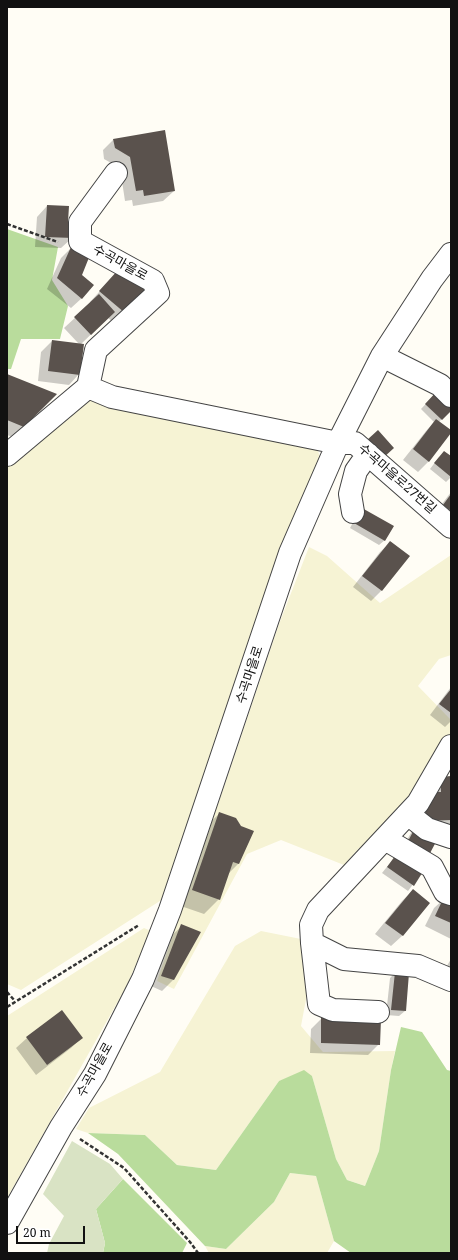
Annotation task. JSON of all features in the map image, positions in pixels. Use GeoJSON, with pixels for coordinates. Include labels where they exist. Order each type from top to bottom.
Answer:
{"type":"FeatureCollection","features":[{"type":"Feature","properties":{"kind":"street","name":"수곡마을로"},"geometry":{"type":"LineString","coordinates":[[88,387],[96,350],[158,293],[153,281],[80,241],[80,222],[116,173]]}},
{"type":"Feature","properties":{"kind":"street","name":"수곡마을로"},"geometry":{"type":"LineString","coordinates":[[7,1223],[62,1127],[95,1074],[143,978],[173,903],[290,553],[338,443],[382,356],[432,279],[451,254]]}},
{"type":"Feature","properties":{"kind":"street"},"geometry":{"type":"LineString","coordinates":[[382,356],[440,385],[451,396]]}},
{"type":"Feature","properties":{"kind":"street"},"geometry":{"type":"LineString","coordinates":[[7,455],[88,387],[112,397],[338,443]]}},
{"type":"Feature","properties":{"kind":"street","name":"수곡마을로27번길"},"geometry":{"type":"LineString","coordinates":[[338,443],[355,443],[451,527]]}},
{"type":"Feature","properties":{"kind":"street"},"geometry":{"type":"LineString","coordinates":[[353,512],[350,494],[356,471],[368,454]]}},
{"type":"Feature","properties":{"kind":"street"},"geometry":{"type":"LineString","coordinates":[[378,1012],[333,1010],[319,1004],[311,925],[318,910],[418,803],[451,746]]}},
{"type":"Feature","properties":{"kind":"street"},"geometry":{"type":"LineString","coordinates":[[408,814],[427,829],[451,837]]}},
{"type":"Feature","properties":{"kind":"street"},"geometry":{"type":"LineString","coordinates":[[385,839],[432,867],[445,892],[451,894]]}},
{"type":"Feature","properties":{"kind":"street"},"geometry":{"type":"LineString","coordinates":[[312,943],[344,959],[418,966],[451,980]]}},
{"type":"Feature","properties":{"kind":"path"},"geometry":{"type":"LineString","coordinates":[[7,224],[58,242],[80,241]]}},
{"type":"Feature","properties":{"kind":"path"},"geometry":{"type":"LineString","coordinates":[[7,1007],[139,924]]}},
{"type":"Feature","properties":{"kind":"path"},"geometry":{"type":"LineString","coordinates":[[7,992],[16,1001]]}},
{"type":"Feature","properties":{"kind":"path"},"geometry":{"type":"LineString","coordinates":[[62,1127],[124,1168],[198,1253]]}},
{"type":"Feature","properties":{"kind":"shaded area"},"geometry":{"type":"Polygon","coordinates":[[[97,398],[112,409],[316,445],[320,457],[280,548],[163,899],[21,990],[7,984],[7,464],[82,401],[97,398]]]}},
{"type":"Feature","properties":{"kind":"shaded area"},"geometry":{"type":"Polygon","coordinates":[[[309,547],[327,556],[380,603],[451,555],[451,655],[439,659],[418,686],[451,720],[451,737],[415,800],[368,853],[359,848],[344,865],[281,840],[247,854],[174,989],[157,981],[279,624],[309,547]]]}},
{"type":"Feature","properties":{"kind":"shaded area"},"geometry":{"type":"Polygon","coordinates":[[[144,928],[151,931],[125,989],[7,1198],[7,1016],[144,928]]]}},
{"type":"Feature","properties":{"kind":"shaded area"},"geometry":{"type":"Polygon","coordinates":[[[261,931],[306,940],[310,978],[301,1026],[323,1052],[395,1051],[379,1151],[365,1186],[347,1180],[336,1159],[312,1076],[279,1081],[216,1170],[177,1165],[145,1135],[88,1133],[76,1129],[89,1108],[160,1072],[235,946],[261,931]]]}},
{"type":"Feature","properties":{"kind":"shaded area"},"geometry":{"type":"Polygon","coordinates":[[[290,1173],[316,1176],[334,1241],[327,1253],[209,1253],[205,1246],[226,1249],[274,1202],[290,1173]]]}},
{"type":"Feature","properties":{"kind":"green space"},"geometry":{"type":"Polygon","coordinates":[[[7,229],[58,247],[52,280],[68,306],[60,339],[21,339],[11,369],[7,369],[7,229]]]}},
{"type":"Feature","properties":{"kind":"green space"},"geometry":{"type":"Polygon","coordinates":[[[401,1027],[422,1032],[447,1070],[451,1071],[451,1253],[351,1253],[334,1241],[316,1176],[290,1173],[274,1202],[226,1249],[205,1246],[118,1154],[88,1133],[145,1135],[177,1165],[216,1170],[279,1081],[304,1070],[312,1076],[336,1159],[347,1180],[365,1186],[379,1151],[391,1070],[401,1027]]]}},
{"type":"Feature","properties":{"kind":"green space"},"geometry":{"type":"Polygon","coordinates":[[[72,1141],[110,1164],[123,1179],[96,1209],[105,1243],[103,1253],[47,1253],[49,1244],[64,1216],[43,1194],[72,1141]]]}},
{"type":"Feature","properties":{"kind":"green space"},"geometry":{"type":"Polygon","coordinates":[[[123,1179],[187,1243],[182,1253],[103,1253],[105,1243],[96,1209],[123,1179]]]}},
{"type":"Feature","properties":{"kind":"building"},"geometry":{"type":"Polygon","coordinates":[[[165,130],[175,191],[144,196],[143,190],[136,191],[130,157],[115,148],[113,139],[165,130]]]}},
{"type":"Feature","properties":{"kind":"building"},"geometry":{"type":"Polygon","coordinates":[[[47,205],[69,206],[68,222],[73,222],[73,238],[45,237],[47,205]]]}},
{"type":"Feature","properties":{"kind":"building"},"geometry":{"type":"Polygon","coordinates":[[[71,247],[90,255],[82,275],[94,285],[82,299],[57,278],[71,247]]]}},
{"type":"Feature","properties":{"kind":"building"},"geometry":{"type":"Polygon","coordinates":[[[118,270],[148,287],[125,313],[99,291],[118,270]]]}},
{"type":"Feature","properties":{"kind":"building"},"geometry":{"type":"Polygon","coordinates":[[[99,294],[115,312],[91,335],[74,317],[99,294]]]}},
{"type":"Feature","properties":{"kind":"building"},"geometry":{"type":"Polygon","coordinates":[[[52,340],[84,344],[80,375],[48,371],[52,340]]]}},
{"type":"Feature","properties":{"kind":"building"},"geometry":{"type":"Polygon","coordinates":[[[7,374],[57,394],[24,427],[7,420],[7,374]]]}},
{"type":"Feature","properties":{"kind":"building"},"geometry":{"type":"Polygon","coordinates":[[[438,390],[451,402],[451,411],[442,420],[425,404],[438,390]]]}},
{"type":"Feature","properties":{"kind":"building"},"geometry":{"type":"Polygon","coordinates":[[[436,419],[451,430],[451,433],[429,462],[413,449],[436,419]]]}},
{"type":"Feature","properties":{"kind":"building"},"geometry":{"type":"Polygon","coordinates":[[[378,430],[394,448],[383,458],[367,440],[378,430]]]}},
{"type":"Feature","properties":{"kind":"building"},"geometry":{"type":"Polygon","coordinates":[[[444,451],[451,456],[451,477],[434,463],[444,451]]]}},
{"type":"Feature","properties":{"kind":"building"},"geometry":{"type":"Polygon","coordinates":[[[451,494],[451,511],[443,505],[451,494]]]}},
{"type":"Feature","properties":{"kind":"building"},"geometry":{"type":"Polygon","coordinates":[[[362,508],[394,526],[385,541],[354,523],[362,508]]]}},
{"type":"Feature","properties":{"kind":"building"},"geometry":{"type":"Polygon","coordinates":[[[390,541],[410,556],[382,591],[362,576],[390,541]]]}},
{"type":"Feature","properties":{"kind":"building"},"geometry":{"type":"Polygon","coordinates":[[[451,689],[451,713],[439,704],[451,689]]]}},
{"type":"Feature","properties":{"kind":"building"},"geometry":{"type":"Polygon","coordinates":[[[451,776],[451,820],[426,821],[425,809],[435,792],[441,792],[440,777],[451,776]]]}},
{"type":"Feature","properties":{"kind":"building"},"geometry":{"type":"Polygon","coordinates":[[[219,812],[236,818],[241,826],[254,831],[239,864],[233,862],[220,900],[192,890],[219,812]]]}},
{"type":"Feature","properties":{"kind":"building"},"geometry":{"type":"Polygon","coordinates":[[[415,828],[437,840],[429,855],[407,843],[415,828]]]}},
{"type":"Feature","properties":{"kind":"building"},"geometry":{"type":"Polygon","coordinates":[[[398,852],[424,870],[414,886],[387,867],[398,852]]]}},
{"type":"Feature","properties":{"kind":"building"},"geometry":{"type":"Polygon","coordinates":[[[413,889],[430,903],[403,936],[385,923],[413,889]]]}},
{"type":"Feature","properties":{"kind":"building"},"geometry":{"type":"Polygon","coordinates":[[[444,897],[451,900],[451,923],[435,916],[444,897]]]}},
{"type":"Feature","properties":{"kind":"building"},"geometry":{"type":"Polygon","coordinates":[[[181,924],[201,932],[174,980],[161,976],[181,924]]]}},
{"type":"Feature","properties":{"kind":"building"},"geometry":{"type":"Polygon","coordinates":[[[395,972],[409,973],[406,1011],[391,1010],[395,972]]]}},
{"type":"Feature","properties":{"kind":"building"},"geometry":{"type":"Polygon","coordinates":[[[62,1010],[83,1038],[47,1065],[26,1037],[62,1010]]]}},
{"type":"Feature","properties":{"kind":"building"},"geometry":{"type":"Polygon","coordinates":[[[321,1017],[381,1019],[380,1045],[321,1043],[321,1017]]]}}]}
